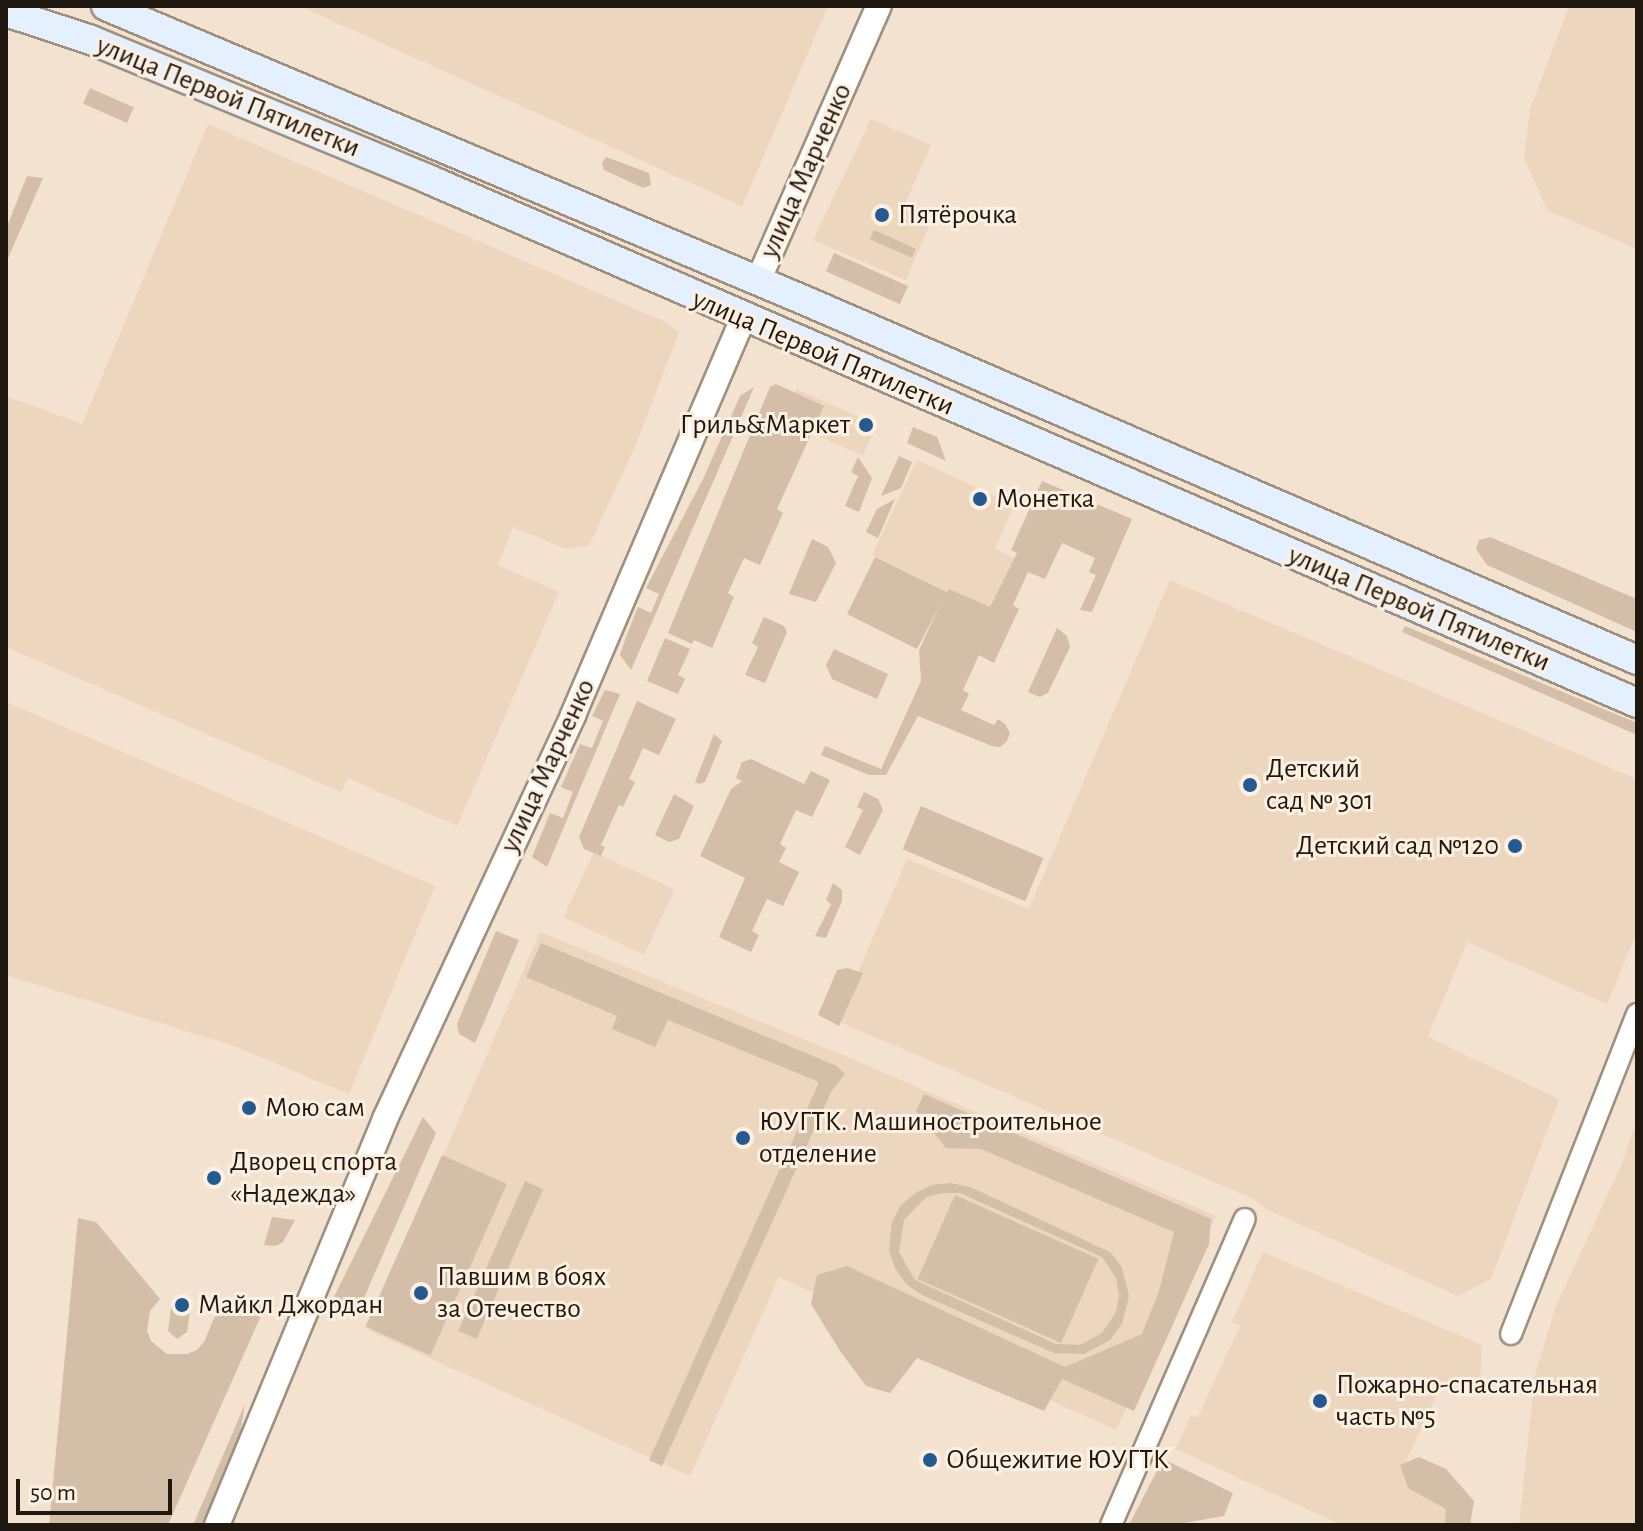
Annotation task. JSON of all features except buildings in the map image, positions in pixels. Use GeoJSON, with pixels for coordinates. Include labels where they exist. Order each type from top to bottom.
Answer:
{"type":"FeatureCollection","features":[{"type":"Feature","properties":{"kind":"main road","name":"улица Первой Пятилетки"},"geometry":{"type":"LineString","coordinates":[[106,6],[758,281],[1637,660]]}},
{"type":"Feature","properties":{"kind":"main road","name":"улица Первой Пятилетки"},"geometry":{"type":"LineString","coordinates":[[6,12],[91,40],[428,179],[1637,703]]}},
{"type":"Feature","properties":{"kind":"main road","name":"улица Марченко"},"geometry":{"type":"LineString","coordinates":[[743,318],[758,281]]}},
{"type":"Feature","properties":{"kind":"street","name":"улица Марченко"},"geometry":{"type":"LineString","coordinates":[[758,281],[879,6]]}},
{"type":"Feature","properties":{"kind":"street","name":"улица Марченко"},"geometry":{"type":"LineString","coordinates":[[217,1525],[380,1131],[573,715],[743,318]]}},
{"type":"Feature","properties":{"kind":"street"},"geometry":{"type":"LineString","coordinates":[[1511,1334],[1637,1014]]}},
{"type":"Feature","properties":{"kind":"street"},"geometry":{"type":"LineString","coordinates":[[1111,1525],[1245,1219]]}},
{"type":"Feature","properties":{"kind":"shaded area"},"geometry":{"type":"Polygon","coordinates":[[[300,6],[828,6],[742,206],[300,6]]]}},
{"type":"Feature","properties":{"kind":"shaded area"},"geometry":{"type":"Polygon","coordinates":[[[1569,6],[1637,6],[1637,249],[1547,210],[1524,157],[1530,109],[1569,6]]]}},
{"type":"Feature","properties":{"kind":"shaded area"},"geometry":{"type":"Polygon","coordinates":[[[90,88],[134,108],[127,123],[83,104],[90,88]]]}},
{"type":"Feature","properties":{"kind":"shaded area"},"geometry":{"type":"Polygon","coordinates":[[[871,119],[931,145],[904,206],[932,219],[906,280],[813,240],[871,119]]]}},
{"type":"Feature","properties":{"kind":"shaded area"},"geometry":{"type":"Polygon","coordinates":[[[208,124],[665,322],[679,332],[637,442],[589,546],[564,548],[513,527],[498,565],[559,592],[457,826],[348,778],[341,792],[6,647],[6,396],[82,424],[52,496],[208,124]]]}},
{"type":"Feature","properties":{"kind":"shaded area"},"geometry":{"type":"Polygon","coordinates":[[[606,157],[649,173],[651,185],[643,188],[604,170],[602,163],[606,157]]]}},
{"type":"Feature","properties":{"kind":"shaded area"},"geometry":{"type":"Polygon","coordinates":[[[27,176],[43,178],[6,263],[6,229],[27,176]]]}},
{"type":"Feature","properties":{"kind":"shaded area"},"geometry":{"type":"Polygon","coordinates":[[[874,230],[916,249],[912,258],[870,239],[874,230]]]}},
{"type":"Feature","properties":{"kind":"shaded area"},"geometry":{"type":"Polygon","coordinates":[[[834,253],[908,286],[900,304],[826,271],[834,253]]]}},
{"type":"Feature","properties":{"kind":"shaded area"},"geometry":{"type":"Polygon","coordinates":[[[776,384],[824,406],[777,509],[783,513],[760,565],[744,558],[728,593],[734,597],[712,648],[694,640],[692,644],[668,633],[770,387],[776,384]]]}},
{"type":"Feature","properties":{"kind":"shaded area"},"geometry":{"type":"Polygon","coordinates":[[[754,387],[631,670],[620,655],[626,637],[638,607],[651,613],[659,594],[646,588],[703,479],[740,396],[754,387]]]}},
{"type":"Feature","properties":{"kind":"shaded area"},"geometry":{"type":"Polygon","coordinates":[[[796,389],[876,425],[863,456],[782,420],[796,389]]]}},
{"type":"Feature","properties":{"kind":"shaded area"},"geometry":{"type":"Polygon","coordinates":[[[913,427],[937,437],[946,461],[907,443],[913,427]]]}},
{"type":"Feature","properties":{"kind":"shaded area"},"geometry":{"type":"Polygon","coordinates":[[[899,456],[912,462],[901,488],[881,496],[899,456]]]}},
{"type":"Feature","properties":{"kind":"shaded area"},"geometry":{"type":"Polygon","coordinates":[[[858,457],[872,478],[859,512],[845,506],[858,476],[851,472],[858,457]]]}},
{"type":"Feature","properties":{"kind":"shaded area"},"geometry":{"type":"Polygon","coordinates":[[[917,460],[1014,505],[995,549],[1017,559],[992,613],[872,555],[917,460]]]}},
{"type":"Feature","properties":{"kind":"shaded area"},"geometry":{"type":"Polygon","coordinates":[[[1042,481],[1132,519],[1092,612],[1080,610],[1096,575],[1089,572],[1095,558],[1062,543],[1045,579],[1028,572],[1013,605],[1019,609],[994,663],[979,655],[963,690],[969,694],[961,710],[994,725],[998,719],[1010,733],[1007,741],[1000,747],[992,746],[918,716],[886,775],[869,775],[821,755],[825,746],[881,769],[921,681],[919,650],[940,605],[917,649],[847,614],[875,557],[947,592],[949,589],[990,607],[1017,553],[1011,550],[1042,481]]]}},
{"type":"Feature","properties":{"kind":"shaded area"},"geometry":{"type":"Polygon","coordinates":[[[895,499],[878,538],[866,532],[877,509],[895,499]]]}},
{"type":"Feature","properties":{"kind":"shaded area"},"geometry":{"type":"Polygon","coordinates":[[[1490,537],[1637,599],[1637,632],[1487,565],[1476,549],[1479,540],[1490,537]]]}},
{"type":"Feature","properties":{"kind":"shaded area"},"geometry":{"type":"Polygon","coordinates":[[[812,539],[828,547],[836,563],[816,602],[789,594],[812,539]]]}},
{"type":"Feature","properties":{"kind":"shaded area"},"geometry":{"type":"Polygon","coordinates":[[[1170,580],[1637,779],[1637,932],[1607,1004],[1467,942],[1428,1037],[1559,1099],[1491,1279],[1458,1296],[1266,1209],[1254,1199],[837,1021],[907,859],[1029,909],[1170,580]]]}},
{"type":"Feature","properties":{"kind":"shaded area"},"geometry":{"type":"Polygon","coordinates":[[[764,617],[784,626],[787,632],[765,683],[745,675],[758,647],[752,643],[764,617]]]}},
{"type":"Feature","properties":{"kind":"shaded area"},"geometry":{"type":"Polygon","coordinates":[[[1405,626],[1637,723],[1637,735],[1402,632],[1405,626]]]}},
{"type":"Feature","properties":{"kind":"shaded area"},"geometry":{"type":"Polygon","coordinates":[[[1057,628],[1067,636],[1070,647],[1048,693],[1040,697],[1028,692],[1057,628]]]}},
{"type":"Feature","properties":{"kind":"shaded area"},"geometry":{"type":"Polygon","coordinates":[[[665,638],[690,649],[678,675],[685,679],[678,694],[647,681],[665,638]]]}},
{"type":"Feature","properties":{"kind":"shaded area"},"geometry":{"type":"Polygon","coordinates":[[[834,649],[888,674],[877,699],[832,679],[826,665],[834,649]]]}},
{"type":"Feature","properties":{"kind":"shaded area"},"geometry":{"type":"Polygon","coordinates":[[[605,690],[620,694],[547,867],[532,857],[550,813],[563,818],[573,792],[561,787],[580,744],[592,748],[603,721],[592,716],[605,690]]]}},
{"type":"Feature","properties":{"kind":"shaded area"},"geometry":{"type":"Polygon","coordinates":[[[637,701],[676,719],[659,755],[643,748],[629,779],[635,782],[623,807],[619,805],[601,845],[605,847],[601,856],[584,849],[579,837],[637,701]]]}},
{"type":"Feature","properties":{"kind":"shaded area"},"geometry":{"type":"Polygon","coordinates":[[[6,702],[435,886],[349,1094],[234,1046],[6,975],[6,702]]]}},
{"type":"Feature","properties":{"kind":"shaded area"},"geometry":{"type":"Polygon","coordinates":[[[714,734],[722,741],[705,782],[699,784],[695,782],[714,734]]]}},
{"type":"Feature","properties":{"kind":"shaded area"},"geometry":{"type":"Polygon","coordinates":[[[751,759],[804,784],[811,771],[830,780],[812,817],[796,810],[780,844],[786,848],[779,862],[799,872],[783,906],[767,899],[752,931],[759,935],[751,952],[719,937],[745,878],[700,856],[731,789],[742,781],[736,778],[742,762],[751,759]]]}},
{"type":"Feature","properties":{"kind":"shaded area"},"geometry":{"type":"Polygon","coordinates":[[[864,792],[878,799],[883,810],[860,855],[845,847],[863,810],[857,807],[864,792]]]}},
{"type":"Feature","properties":{"kind":"shaded area"},"geometry":{"type":"Polygon","coordinates":[[[674,794],[694,806],[679,839],[669,842],[655,835],[674,794]]]}},
{"type":"Feature","properties":{"kind":"shaded area"},"geometry":{"type":"Polygon","coordinates":[[[921,806],[1043,858],[1025,901],[903,849],[921,806]]]}},
{"type":"Feature","properties":{"kind":"shaded area"},"geometry":{"type":"Polygon","coordinates":[[[594,852],[675,890],[644,955],[564,917],[594,852]]]}},
{"type":"Feature","properties":{"kind":"shaded area"},"geometry":{"type":"Polygon","coordinates":[[[833,883],[842,890],[842,901],[826,938],[815,936],[831,904],[826,900],[833,883]]]}},
{"type":"Feature","properties":{"kind":"shaded area"},"geometry":{"type":"Polygon","coordinates":[[[496,931],[519,940],[475,1043],[459,1034],[457,1024],[496,931]]]}},
{"type":"Feature","properties":{"kind":"shaded area","name":"ЮУГТК. Машиностроительное отделение"},"geometry":{"type":"Polygon","coordinates":[[[540,932],[852,1059],[1216,1216],[1116,1430],[779,1277],[690,1476],[368,1330],[540,932]]]}},
{"type":"Feature","properties":{"kind":"shaded area"},"geometry":{"type":"Polygon","coordinates":[[[541,943],[837,1066],[845,1074],[831,1092],[662,1466],[649,1460],[819,1082],[668,1020],[655,1047],[612,1029],[617,1016],[526,977],[541,943]]]}},
{"type":"Feature","properties":{"kind":"shaded area"},"geometry":{"type":"Polygon","coordinates":[[[847,968],[863,973],[839,1026],[818,1015],[837,970],[847,968]]]}},
{"type":"Feature","properties":{"kind":"shaded area"},"geometry":{"type":"Polygon","coordinates":[[[924,1094],[1211,1219],[1209,1244],[1134,1411],[1062,1379],[1044,1411],[917,1358],[890,1393],[866,1386],[840,1351],[811,1304],[817,1275],[847,1266],[1065,1367],[1142,1334],[1159,1291],[1174,1232],[981,1149],[946,1148],[916,1111],[924,1094]]]}},
{"type":"Feature","properties":{"kind":"shaded area"},"geometry":{"type":"Polygon","coordinates":[[[423,1117],[436,1133],[357,1314],[330,1305],[423,1117]]]}},
{"type":"Feature","properties":{"kind":"shaded area"},"geometry":{"type":"Polygon","coordinates":[[[1637,1120],[1637,1525],[1519,1525],[1535,1375],[1555,1308],[1621,1166],[1637,1120]]]}},
{"type":"Feature","properties":{"kind":"shaded area"},"geometry":{"type":"Polygon","coordinates":[[[442,1155],[507,1184],[430,1356],[366,1327],[442,1155]]]}},
{"type":"Feature","properties":{"kind":"shaded area"},"geometry":{"type":"Polygon","coordinates":[[[525,1181],[543,1189],[477,1339],[458,1331],[525,1181]]]}},
{"type":"Feature","properties":{"kind":"shaded area"},"geometry":{"type":"Polygon","coordinates":[[[951,1183],[970,1187],[1110,1252],[1122,1267],[1129,1296],[1122,1324],[1110,1340],[1084,1354],[1054,1353],[922,1295],[906,1284],[895,1268],[889,1250],[892,1221],[901,1205],[915,1193],[932,1185],[951,1183]],[[960,1193],[926,1197],[904,1220],[899,1252],[915,1280],[1056,1344],[1080,1345],[1102,1333],[1116,1312],[1119,1295],[1116,1278],[1102,1257],[960,1193]]]}},
{"type":"Feature","properties":{"kind":"shaded area"},"geometry":{"type":"Polygon","coordinates":[[[955,1195],[1098,1259],[1061,1343],[918,1279],[955,1195]]]}},
{"type":"Feature","properties":{"kind":"shaded area"},"geometry":{"type":"Polygon","coordinates":[[[272,1217],[295,1220],[283,1242],[276,1246],[264,1245],[272,1217]]]}},
{"type":"Feature","properties":{"kind":"shaded area"},"geometry":{"type":"Polygon","coordinates":[[[78,1218],[96,1222],[160,1299],[150,1311],[147,1331],[151,1341],[167,1354],[187,1354],[197,1350],[204,1342],[220,1304],[249,1316],[261,1297],[268,1300],[168,1525],[49,1525],[78,1218]]]}},
{"type":"Feature","properties":{"kind":"shaded area","name":"Пожарно-спасательная часть №5"},"geometry":{"type":"Polygon","coordinates":[[[1263,1252],[1482,1345],[1480,1387],[1442,1383],[1406,1461],[1461,1497],[1458,1525],[1342,1525],[1176,1449],[1191,1415],[1198,1417],[1240,1326],[1232,1322],[1263,1252]]]}},
{"type":"Feature","properties":{"kind":"shaded area"},"geometry":{"type":"Polygon","coordinates":[[[177,1295],[187,1296],[191,1305],[187,1332],[177,1339],[168,1331],[172,1300],[177,1295]]]}},
{"type":"Feature","properties":{"kind":"shaded area"},"geometry":{"type":"Polygon","coordinates":[[[245,1404],[239,1439],[205,1525],[193,1525],[245,1404]]]}},
{"type":"Feature","properties":{"kind":"shaded area"},"geometry":{"type":"Polygon","coordinates":[[[1419,1457],[1446,1469],[1474,1501],[1470,1525],[1445,1525],[1446,1509],[1408,1488],[1400,1465],[1419,1457]]]}},
{"type":"Feature","properties":{"kind":"shaded area"},"geometry":{"type":"Polygon","coordinates":[[[1163,1459],[1233,1493],[1224,1516],[1173,1525],[1129,1525],[1163,1459]]]}},
{"type":"Feature","properties":{"kind":"place","name":"Пятёрочка"},"geometry":{"type":"Point","coordinates":[882,215]}},
{"type":"Feature","properties":{"kind":"place","name":"Гриль&Маркет"},"geometry":{"type":"Point","coordinates":[866,425]}},
{"type":"Feature","properties":{"kind":"place","name":"Монетка"},"geometry":{"type":"Point","coordinates":[980,499]}},
{"type":"Feature","properties":{"kind":"place","name":"Детский сад № 301"},"geometry":{"type":"Point","coordinates":[1250,785]}},
{"type":"Feature","properties":{"kind":"place","name":"Детский сад №120"},"geometry":{"type":"Point","coordinates":[1515,846]}},
{"type":"Feature","properties":{"kind":"place","name":"Мою сам"},"geometry":{"type":"Point","coordinates":[249,1108]}},
{"type":"Feature","properties":{"kind":"place","name":"ЮУГТК. Машиностроительное отделение"},"geometry":{"type":"Point","coordinates":[743,1138]}},
{"type":"Feature","properties":{"kind":"place","name":"Дворец спорта «Надежда»"},"geometry":{"type":"Point","coordinates":[214,1178]}},
{"type":"Feature","properties":{"kind":"place","name":"Павшим в боях за Отечество"},"geometry":{"type":"Point","coordinates":[421,1293]}},
{"type":"Feature","properties":{"kind":"place","name":"Майкл Джордан"},"geometry":{"type":"Point","coordinates":[182,1305]}},
{"type":"Feature","properties":{"kind":"place","name":"Пожарно-спасательная часть №5"},"geometry":{"type":"Point","coordinates":[1320,1401]}},
{"type":"Feature","properties":{"kind":"place","name":"Общежитие ЮУГТК"},"geometry":{"type":"Point","coordinates":[930,1460]}}]}
